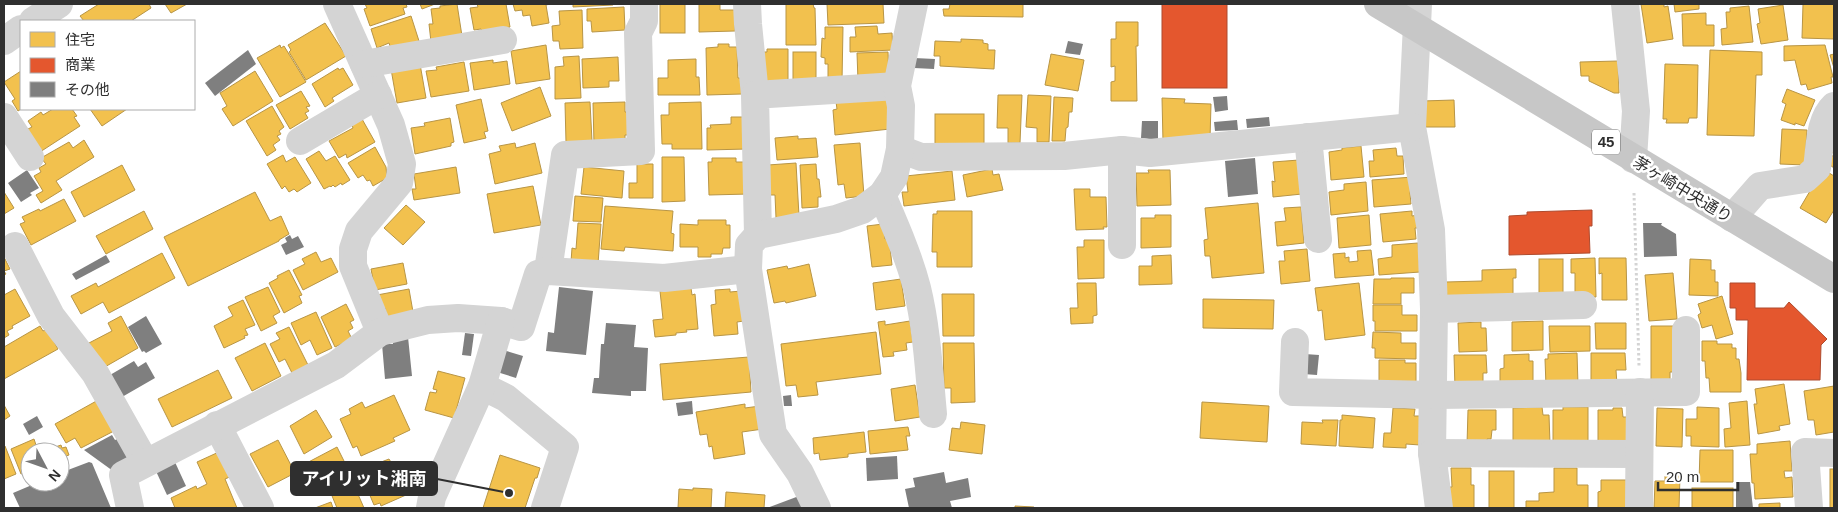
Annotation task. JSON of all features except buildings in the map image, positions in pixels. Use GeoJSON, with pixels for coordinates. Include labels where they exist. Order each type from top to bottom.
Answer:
{"type":"FeatureCollection","features":[{"type":"Feature","properties":{"kind":"main road","name":"茅ヶ崎中央通り"},"geometry":{"type":"LineString","coordinates":[[1378,4],[1418,16],[1633,159],[1834,280]]}},
{"type":"Feature","properties":{"kind":"street"},"geometry":{"type":"LineString","coordinates":[[35,20],[59,4]]}},
{"type":"Feature","properties":{"kind":"street"},"geometry":{"type":"LineString","coordinates":[[337,4],[391,125],[402,164],[399,183],[359,231],[353,249],[353,266],[380,332]]}},
{"type":"Feature","properties":{"kind":"street"},"geometry":{"type":"LineString","coordinates":[[548,271],[566,155],[641,151],[638,33],[644,22],[644,4]]}},
{"type":"Feature","properties":{"kind":"street"},"geometry":{"type":"LineString","coordinates":[[748,4],[748,24],[755,95],[758,235]]}},
{"type":"Feature","properties":{"kind":"street"},"geometry":{"type":"LineString","coordinates":[[817,508],[800,473],[773,434],[748,269],[749,245],[758,235],[836,219],[862,210],[882,195],[894,178],[900,149],[901,106],[897,86],[914,4]]}},
{"type":"Feature","properties":{"kind":"street"},"geometry":{"type":"LineString","coordinates":[[1625,4],[1636,111],[1633,159]]}},
{"type":"Feature","properties":{"kind":"street"},"geometry":{"type":"LineString","coordinates":[[1418,16],[1412,127],[1431,230],[1434,309],[1432,453],[1439,508]]}},
{"type":"Feature","properties":{"kind":"street"},"geometry":{"type":"LineString","coordinates":[[4,41],[20,30]]}},
{"type":"Feature","properties":{"kind":"street"},"geometry":{"type":"LineString","coordinates":[[364,64],[503,40]]}},
{"type":"Feature","properties":{"kind":"street"},"geometry":{"type":"LineString","coordinates":[[755,95],[897,86]]}},
{"type":"Feature","properties":{"kind":"street"},"geometry":{"type":"LineString","coordinates":[[300,141],[378,95]]}},
{"type":"Feature","properties":{"kind":"street"},"geometry":{"type":"LineString","coordinates":[[1732,218],[1760,186],[1805,179],[1817,168],[1822,130],[1834,106]]}},
{"type":"Feature","properties":{"kind":"street"},"geometry":{"type":"LineString","coordinates":[[4,116],[30,157]]}},
{"type":"Feature","properties":{"kind":"street"},"geometry":{"type":"LineString","coordinates":[[900,149],[921,157],[1064,156],[1122,150],[1150,153],[1412,127]]}},
{"type":"Feature","properties":{"kind":"street"},"geometry":{"type":"LineString","coordinates":[[1308,138],[1318,239]]}},
{"type":"Feature","properties":{"kind":"street"},"geometry":{"type":"LineString","coordinates":[[1122,150],[1122,245]]}},
{"type":"Feature","properties":{"kind":"street"},"geometry":{"type":"LineString","coordinates":[[882,195],[895,224],[917,288],[924,331],[933,414]]}},
{"type":"Feature","properties":{"kind":"street"},"geometry":{"type":"LineString","coordinates":[[27,252],[51,316],[95,373],[145,462]]}},
{"type":"Feature","properties":{"kind":"street"},"geometry":{"type":"LineString","coordinates":[[130,508],[123,474],[336,364],[380,332],[428,320],[458,318],[501,322],[521,327],[538,274],[548,271],[664,278],[748,269]]}},
{"type":"Feature","properties":{"kind":"street"},"geometry":{"type":"LineString","coordinates":[[1434,309],[1584,305]]}},
{"type":"Feature","properties":{"kind":"street"},"geometry":{"type":"LineString","coordinates":[[430,508],[432,497],[482,386],[501,322]]}},
{"type":"Feature","properties":{"kind":"street"},"geometry":{"type":"LineString","coordinates":[[1295,342],[1293,392],[1434,395],[1686,392],[1686,330]]}},
{"type":"Feature","properties":{"kind":"street"},"geometry":{"type":"LineString","coordinates":[[482,386],[506,398],[565,447],[545,508]]}},
{"type":"Feature","properties":{"kind":"street"},"geometry":{"type":"LineString","coordinates":[[1639,508],[1640,392]]}},
{"type":"Feature","properties":{"kind":"street"},"geometry":{"type":"LineString","coordinates":[[217,425],[260,508]]}},
{"type":"Feature","properties":{"kind":"street"},"geometry":{"type":"LineString","coordinates":[[1809,508],[1805,452],[1834,452]]}},
{"type":"Feature","properties":{"kind":"street"},"geometry":{"type":"LineString","coordinates":[[1432,453],[1638,454]]}},
{"type":"Feature","properties":{"kind":"path"},"geometry":{"type":"LineString","coordinates":[[1634,193],[1640,392]]}},
{"type":"Feature","properties":{"kind":"place","name":"アイリット湘南"},"geometry":{"type":"Point","coordinates":[509,493]}}]}
